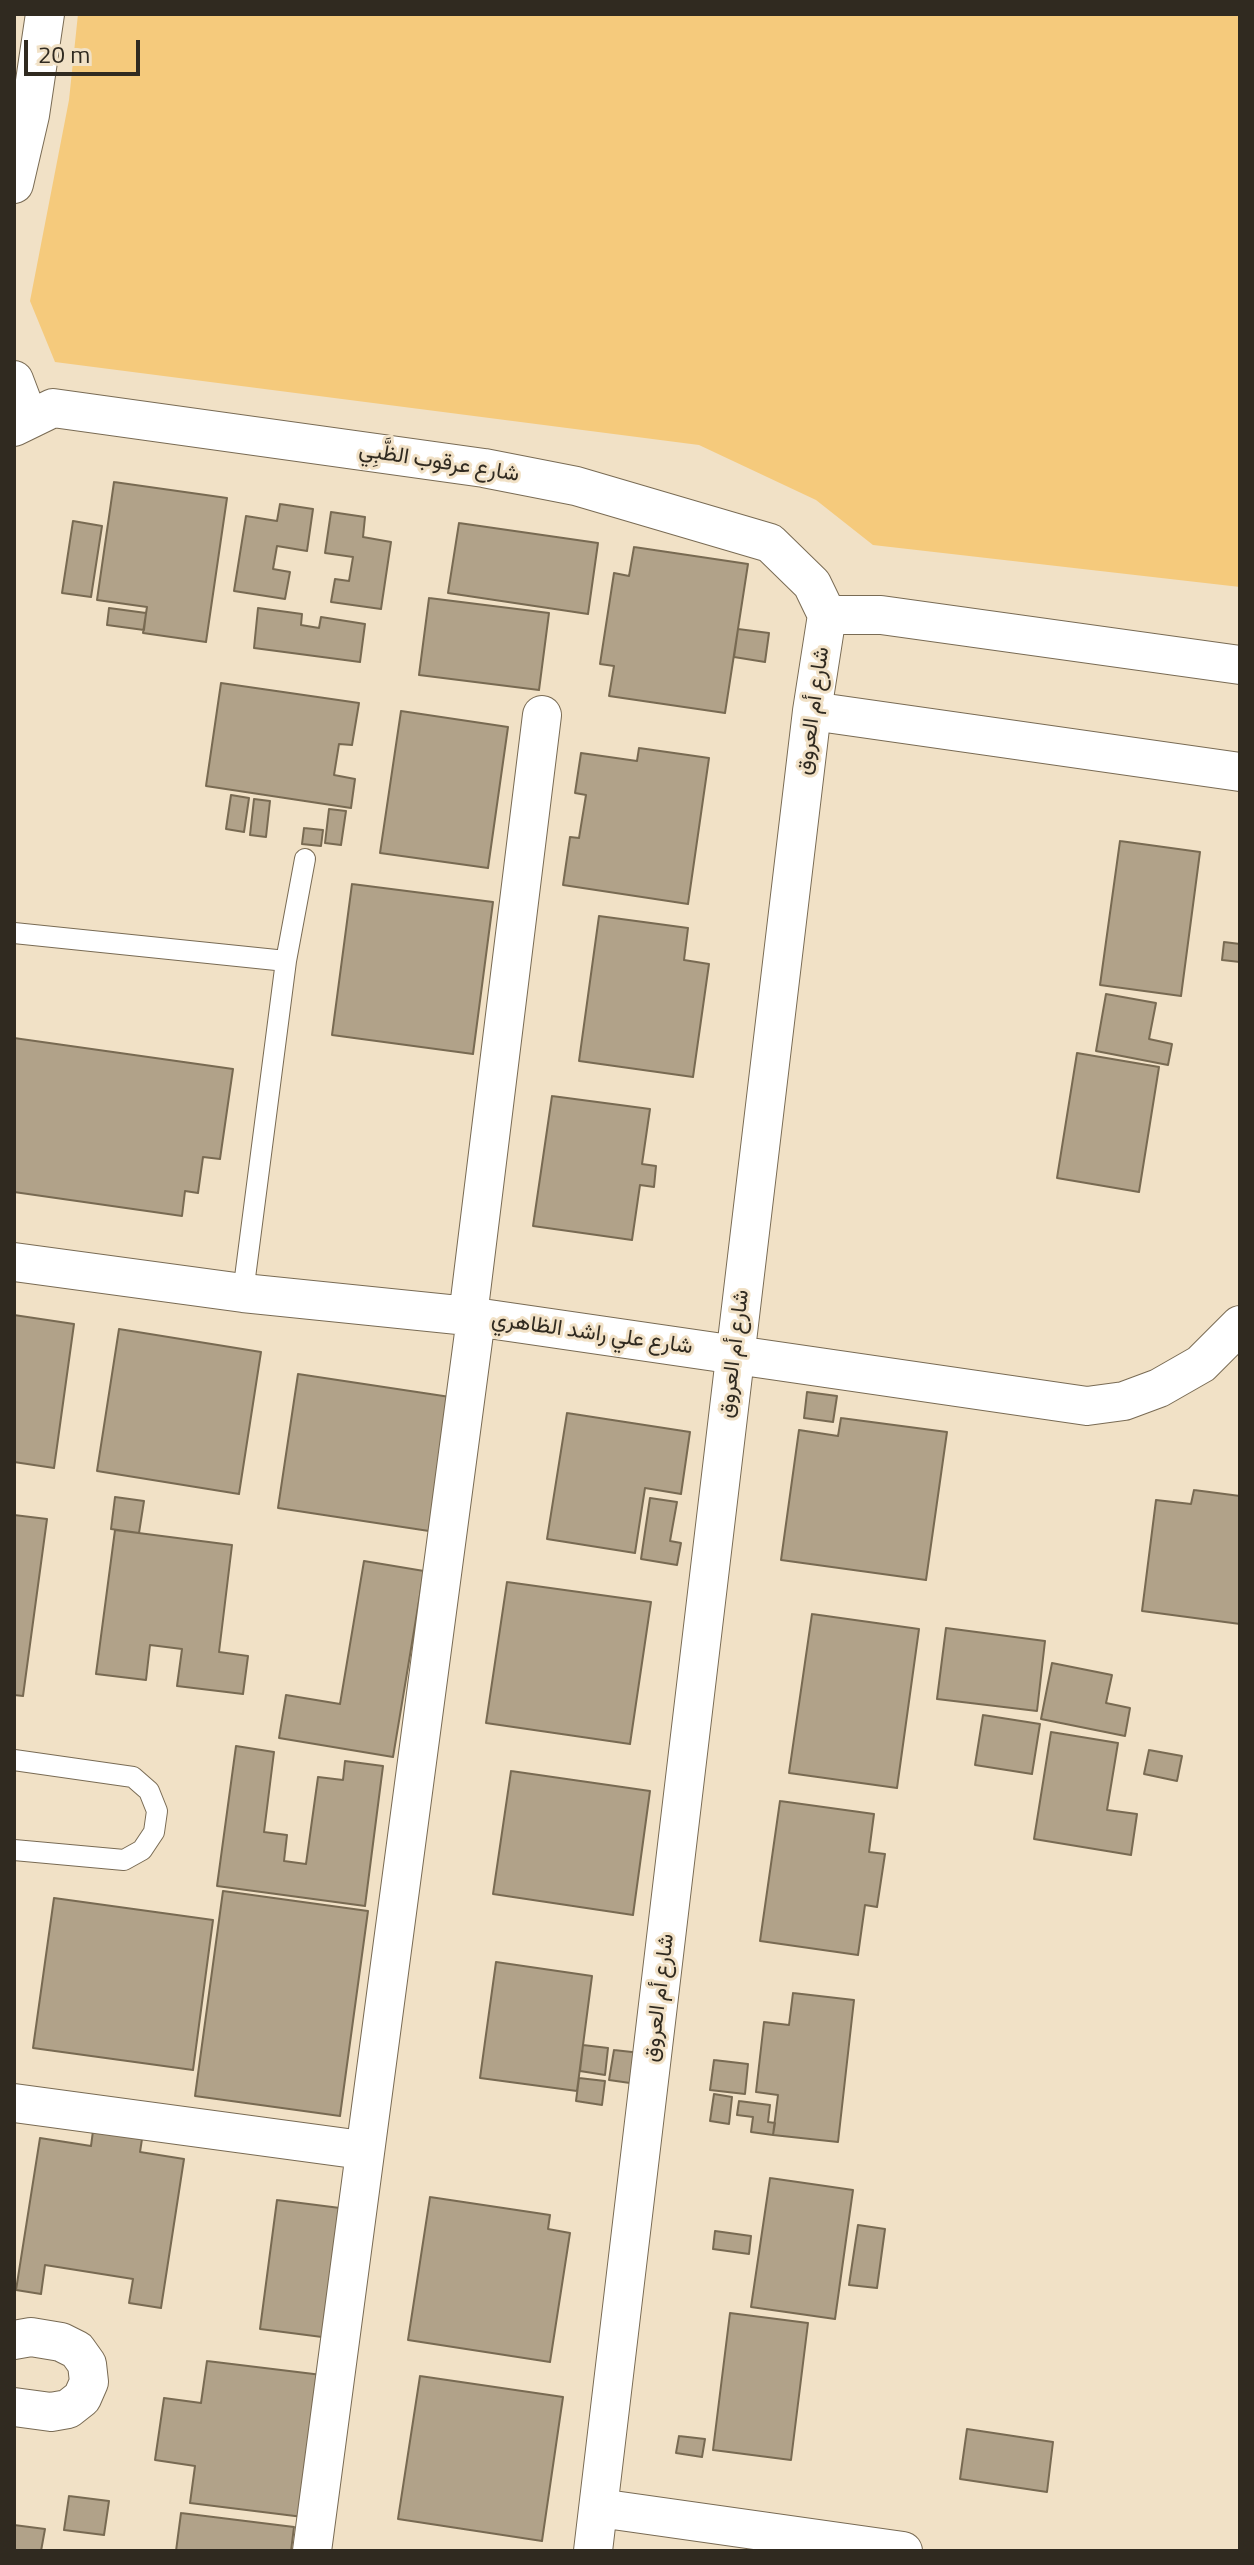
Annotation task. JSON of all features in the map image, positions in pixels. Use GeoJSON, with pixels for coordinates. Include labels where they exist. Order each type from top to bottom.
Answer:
{"type":"FeatureCollection","features":[{"type":"Feature","properties":{"kind":"street"},"geometry":{"type":"LineString","coordinates":[[14,184],[30,115],[45,14]]}},
{"type":"Feature","properties":{"kind":"street"},"geometry":{"type":"LineString","coordinates":[[14,380],[21,422]]}},
{"type":"Feature","properties":{"kind":"street","name":"شارع عرقوب الظَّبِي"},"geometry":{"type":"LineString","coordinates":[[21,422],[53,408],[484,468],[576,486],[770,543],[812,584],[827,615]]}},
{"type":"Feature","properties":{"kind":"street","name":"شارع أم العروق"},"geometry":{"type":"LineString","coordinates":[[593,2551],[812,711],[827,615],[881,615],[1240,665]]}},
{"type":"Feature","properties":{"kind":"street"},"geometry":{"type":"LineString","coordinates":[[812,711],[1240,772]]}},
{"type":"Feature","properties":{"kind":"street"},"geometry":{"type":"LineString","coordinates":[[312,2551],[472,1317],[542,715]]}},
{"type":"Feature","properties":{"kind":"street","name":"شارع علي راشد الظاهري"},"geometry":{"type":"LineString","coordinates":[[14,1262],[243,1293],[472,1317],[1087,1406],[1124,1401],[1159,1388],[1201,1364],[1240,1325]]}},
{"type":"Feature","properties":{"kind":"street"},"geometry":{"type":"LineString","coordinates":[[14,2103],[362,2150]]}},
{"type":"Feature","properties":{"kind":"street"},"geometry":{"type":"LineString","coordinates":[[14,2340],[31,2337],[61,2342],[77,2350],[87,2364],[89,2382],[82,2398],[68,2409],[51,2412],[14,2407]]}},
{"type":"Feature","properties":{"kind":"street"},"geometry":{"type":"LineString","coordinates":[[599,2508],[903,2551]]}},
{"type":"Feature","properties":{"kind":"lane"},"geometry":{"type":"LineString","coordinates":[[243,1293],[286,961],[305,859]]}},
{"type":"Feature","properties":{"kind":"lane"},"geometry":{"type":"LineString","coordinates":[[14,933],[286,961]]}},
{"type":"Feature","properties":{"kind":"lane"},"geometry":{"type":"LineString","coordinates":[[14,1760],[133,1777],[149,1791],[157,1811],[154,1832],[142,1850],[124,1860],[14,1850]]}},
{"type":"Feature","properties":{"kind":"shaded area"},"geometry":{"type":"Polygon","coordinates":[[[78,14],[1240,14],[1240,587],[873,545],[816,500],[699,445],[55,362],[30,301],[69,100],[78,14]]]}},
{"type":"Feature","properties":{"kind":"building"},"geometry":{"type":"Polygon","coordinates":[[[114,482],[227,498],[206,642],[143,633],[147,607],[97,600],[114,482]]]}},
{"type":"Feature","properties":{"kind":"building"},"geometry":{"type":"Polygon","coordinates":[[[280,504],[313,509],[307,551],[277,546],[273,569],[290,572],[285,599],[234,591],[246,516],[277,521],[280,504]]]}},
{"type":"Feature","properties":{"kind":"building"},"geometry":{"type":"Polygon","coordinates":[[[331,512],[365,517],[363,537],[391,542],[381,609],[331,602],[335,579],[349,581],[353,557],[325,553],[331,512]]]}},
{"type":"Feature","properties":{"kind":"building"},"geometry":{"type":"Polygon","coordinates":[[[73,521],[102,526],[91,597],[62,593],[73,521]]]}},
{"type":"Feature","properties":{"kind":"building"},"geometry":{"type":"Polygon","coordinates":[[[459,523],[598,543],[588,614],[448,593],[459,523]]]}},
{"type":"Feature","properties":{"kind":"building"},"geometry":{"type":"Polygon","coordinates":[[[634,547],[748,564],[725,713],[609,696],[614,666],[600,664],[614,573],[629,576],[634,547]]]}},
{"type":"Feature","properties":{"kind":"building"},"geometry":{"type":"Polygon","coordinates":[[[429,598],[549,613],[539,690],[419,675],[429,598]]]}},
{"type":"Feature","properties":{"kind":"building"},"geometry":{"type":"Polygon","coordinates":[[[109,608],[146,613],[144,630],[107,625],[109,608]]]}},
{"type":"Feature","properties":{"kind":"building"},"geometry":{"type":"Polygon","coordinates":[[[258,608],[302,614],[301,625],[319,628],[321,617],[365,624],[360,662],[254,648],[258,608]]]}},
{"type":"Feature","properties":{"kind":"building"},"geometry":{"type":"Polygon","coordinates":[[[738,629],[769,633],[765,662],[734,657],[738,629]]]}},
{"type":"Feature","properties":{"kind":"building"},"geometry":{"type":"Polygon","coordinates":[[[221,683],[359,703],[352,745],[339,744],[334,775],[355,779],[351,808],[206,786],[221,683]]]}},
{"type":"Feature","properties":{"kind":"building"},"geometry":{"type":"Polygon","coordinates":[[[401,711],[508,727],[488,868],[380,853],[401,711]]]}},
{"type":"Feature","properties":{"kind":"building"},"geometry":{"type":"Polygon","coordinates":[[[639,748],[709,758],[688,904],[563,885],[570,837],[579,838],[586,795],[575,793],[581,753],[637,761],[639,748]]]}},
{"type":"Feature","properties":{"kind":"building"},"geometry":{"type":"Polygon","coordinates":[[[231,795],[249,798],[244,832],[226,829],[231,795]]]}},
{"type":"Feature","properties":{"kind":"building"},"geometry":{"type":"Polygon","coordinates":[[[254,799],[270,801],[266,837],[250,835],[254,799]]]}},
{"type":"Feature","properties":{"kind":"building"},"geometry":{"type":"Polygon","coordinates":[[[329,809],[346,811],[341,845],[325,843],[329,809]]]}},
{"type":"Feature","properties":{"kind":"building"},"geometry":{"type":"Polygon","coordinates":[[[304,828],[323,830],[321,846],[302,844],[304,828]]]}},
{"type":"Feature","properties":{"kind":"building"},"geometry":{"type":"Polygon","coordinates":[[[1120,841],[1200,852],[1181,996],[1100,985],[1120,841]]]}},
{"type":"Feature","properties":{"kind":"building"},"geometry":{"type":"Polygon","coordinates":[[[352,884],[493,902],[473,1054],[332,1035],[352,884]]]}},
{"type":"Feature","properties":{"kind":"building"},"geometry":{"type":"Polygon","coordinates":[[[599,916],[688,928],[684,960],[709,964],[693,1077],[579,1061],[599,916]]]}},
{"type":"Feature","properties":{"kind":"building"},"geometry":{"type":"Polygon","coordinates":[[[1224,942],[1240,944],[1240,962],[1222,960],[1224,942]]]}},
{"type":"Feature","properties":{"kind":"building"},"geometry":{"type":"Polygon","coordinates":[[[1106,994],[1156,1003],[1149,1039],[1172,1044],[1168,1065],[1096,1051],[1106,994]]]}},
{"type":"Feature","properties":{"kind":"building"},"geometry":{"type":"Polygon","coordinates":[[[14,1038],[233,1069],[220,1159],[203,1157],[198,1193],[185,1191],[182,1216],[14,1192],[14,1038]]]}},
{"type":"Feature","properties":{"kind":"building"},"geometry":{"type":"Polygon","coordinates":[[[1077,1053],[1159,1067],[1139,1192],[1057,1178],[1077,1053]]]}},
{"type":"Feature","properties":{"kind":"building"},"geometry":{"type":"Polygon","coordinates":[[[552,1096],[650,1109],[642,1164],[656,1166],[654,1187],[640,1185],[632,1240],[533,1226],[552,1096]]]}},
{"type":"Feature","properties":{"kind":"building"},"geometry":{"type":"Polygon","coordinates":[[[14,1315],[74,1324],[54,1468],[14,1462],[14,1315]]]}},
{"type":"Feature","properties":{"kind":"building"},"geometry":{"type":"Polygon","coordinates":[[[119,1329],[261,1352],[239,1494],[97,1471],[119,1329]]]}},
{"type":"Feature","properties":{"kind":"building"},"geometry":{"type":"Polygon","coordinates":[[[298,1374],[450,1397],[429,1531],[278,1508],[298,1374]]]}},
{"type":"Feature","properties":{"kind":"building"},"geometry":{"type":"Polygon","coordinates":[[[807,1392],[837,1396],[833,1422],[804,1418],[807,1392]]]}},
{"type":"Feature","properties":{"kind":"building"},"geometry":{"type":"Polygon","coordinates":[[[567,1413],[690,1432],[681,1494],[645,1488],[635,1553],[547,1539],[567,1413]]]}},
{"type":"Feature","properties":{"kind":"building"},"geometry":{"type":"Polygon","coordinates":[[[841,1418],[947,1432],[926,1580],[781,1560],[799,1430],[838,1436],[841,1418]]]}},
{"type":"Feature","properties":{"kind":"building"},"geometry":{"type":"Polygon","coordinates":[[[1194,1490],[1240,1496],[1240,1624],[1142,1611],[1156,1500],[1191,1504],[1194,1490]]]}},
{"type":"Feature","properties":{"kind":"building"},"geometry":{"type":"Polygon","coordinates":[[[115,1497],[144,1501],[139,1533],[111,1529],[115,1497]]]}},
{"type":"Feature","properties":{"kind":"building"},"geometry":{"type":"Polygon","coordinates":[[[650,1498],[677,1502],[670,1541],[681,1543],[677,1565],[641,1559],[650,1498]]]}},
{"type":"Feature","properties":{"kind":"building"},"geometry":{"type":"Polygon","coordinates":[[[14,1515],[47,1519],[23,1696],[14,1695],[14,1515]]]}},
{"type":"Feature","properties":{"kind":"building"},"geometry":{"type":"Polygon","coordinates":[[[115,1530],[232,1545],[219,1652],[248,1656],[243,1694],[177,1686],[182,1649],[150,1645],[146,1680],[96,1674],[115,1530]]]}},
{"type":"Feature","properties":{"kind":"building"},"geometry":{"type":"Polygon","coordinates":[[[364,1561],[424,1571],[393,1757],[279,1738],[286,1695],[340,1704],[364,1561]]]}},
{"type":"Feature","properties":{"kind":"building"},"geometry":{"type":"Polygon","coordinates":[[[507,1582],[651,1602],[630,1744],[486,1723],[507,1582]]]}},
{"type":"Feature","properties":{"kind":"building"},"geometry":{"type":"Polygon","coordinates":[[[812,1614],[919,1629],[897,1788],[789,1773],[812,1614]]]}},
{"type":"Feature","properties":{"kind":"building"},"geometry":{"type":"Polygon","coordinates":[[[946,1628],[1045,1641],[1037,1711],[937,1699],[946,1628]]]}},
{"type":"Feature","properties":{"kind":"building"},"geometry":{"type":"Polygon","coordinates":[[[1052,1663],[1112,1675],[1106,1703],[1130,1708],[1125,1736],[1041,1719],[1052,1663]]]}},
{"type":"Feature","properties":{"kind":"building"},"geometry":{"type":"Polygon","coordinates":[[[983,1715],[1040,1724],[1032,1774],[975,1765],[983,1715]]]}},
{"type":"Feature","properties":{"kind":"building"},"geometry":{"type":"Polygon","coordinates":[[[1051,1732],[1118,1743],[1107,1810],[1137,1814],[1131,1855],[1034,1839],[1051,1732]]]}},
{"type":"Feature","properties":{"kind":"building"},"geometry":{"type":"Polygon","coordinates":[[[236,1746],[274,1752],[264,1832],[287,1835],[284,1861],[306,1864],[318,1777],[343,1780],[345,1761],[383,1766],[365,1906],[217,1886],[236,1746]]]}},
{"type":"Feature","properties":{"kind":"building"},"geometry":{"type":"Polygon","coordinates":[[[1149,1750],[1182,1756],[1177,1781],[1144,1774],[1149,1750]]]}},
{"type":"Feature","properties":{"kind":"building"},"geometry":{"type":"Polygon","coordinates":[[[511,1771],[650,1791],[633,1915],[493,1894],[511,1771]]]}},
{"type":"Feature","properties":{"kind":"building"},"geometry":{"type":"Polygon","coordinates":[[[780,1801],[874,1814],[869,1852],[885,1854],[877,1907],[865,1905],[858,1955],[760,1941],[780,1801]]]}},
{"type":"Feature","properties":{"kind":"building"},"geometry":{"type":"Polygon","coordinates":[[[223,1891],[368,1911],[340,2116],[195,2096],[223,1891]]]}},
{"type":"Feature","properties":{"kind":"building"},"geometry":{"type":"Polygon","coordinates":[[[54,1898],[213,1920],[193,2070],[33,2048],[54,1898]]]}},
{"type":"Feature","properties":{"kind":"building"},"geometry":{"type":"Polygon","coordinates":[[[496,1962],[592,1976],[577,2091],[480,2078],[496,1962]]]}},
{"type":"Feature","properties":{"kind":"building"},"geometry":{"type":"Polygon","coordinates":[[[793,1993],[854,2000],[838,2142],[773,2135],[778,2095],[756,2092],[764,2022],[789,2025],[793,1993]]]}},
{"type":"Feature","properties":{"kind":"building"},"geometry":{"type":"Polygon","coordinates":[[[583,2045],[608,2048],[605,2075],[580,2071],[583,2045]]]}},
{"type":"Feature","properties":{"kind":"building"},"geometry":{"type":"Polygon","coordinates":[[[614,2050],[641,2053],[637,2084],[609,2080],[614,2050]]]}},
{"type":"Feature","properties":{"kind":"building"},"geometry":{"type":"Polygon","coordinates":[[[714,2060],[748,2064],[745,2094],[710,2090],[714,2060]]]}},
{"type":"Feature","properties":{"kind":"building"},"geometry":{"type":"Polygon","coordinates":[[[579,2078],[605,2081],[602,2105],[576,2101],[579,2078]]]}},
{"type":"Feature","properties":{"kind":"building"},"geometry":{"type":"Polygon","coordinates":[[[714,2094],[732,2097],[729,2124],[710,2121],[714,2094]]]}},
{"type":"Feature","properties":{"kind":"building"},"geometry":{"type":"Polygon","coordinates":[[[739,2101],[770,2105],[768,2122],[775,2123],[773,2135],[751,2132],[753,2117],[737,2115],[739,2101]]]}},
{"type":"Feature","properties":{"kind":"building"},"geometry":{"type":"Polygon","coordinates":[[[93,2131],[142,2139],[140,2152],[184,2159],[161,2308],[129,2303],[133,2279],[45,2265],[41,2294],[16,2290],[40,2138],[91,2146],[93,2131]]]}},
{"type":"Feature","properties":{"kind":"building"},"geometry":{"type":"Polygon","coordinates":[[[770,2178],[853,2190],[835,2319],[751,2307],[770,2178]]]}},
{"type":"Feature","properties":{"kind":"building"},"geometry":{"type":"Polygon","coordinates":[[[430,2197],[550,2215],[548,2229],[570,2233],[550,2362],[408,2340],[430,2197]]]}},
{"type":"Feature","properties":{"kind":"building"},"geometry":{"type":"Polygon","coordinates":[[[277,2200],[340,2208],[322,2337],[260,2329],[277,2200]]]}},
{"type":"Feature","properties":{"kind":"building"},"geometry":{"type":"Polygon","coordinates":[[[858,2225],[885,2229],[877,2288],[849,2285],[858,2225]]]}},
{"type":"Feature","properties":{"kind":"building"},"geometry":{"type":"Polygon","coordinates":[[[715,2231],[751,2236],[749,2254],[713,2249],[715,2231]]]}},
{"type":"Feature","properties":{"kind":"building"},"geometry":{"type":"Polygon","coordinates":[[[730,2313],[808,2323],[791,2460],[713,2450],[730,2313]]]}},
{"type":"Feature","properties":{"kind":"building"},"geometry":{"type":"Polygon","coordinates":[[[207,2361],[322,2375],[303,2517],[190,2503],[195,2466],[155,2460],[164,2398],[201,2403],[207,2361]]]}},
{"type":"Feature","properties":{"kind":"building"},"geometry":{"type":"Polygon","coordinates":[[[420,2376],[563,2397],[542,2541],[398,2519],[420,2376]]]}},
{"type":"Feature","properties":{"kind":"building"},"geometry":{"type":"Polygon","coordinates":[[[967,2429],[1053,2442],[1047,2492],[960,2479],[967,2429]]]}},
{"type":"Feature","properties":{"kind":"building"},"geometry":{"type":"Polygon","coordinates":[[[679,2436],[705,2439],[702,2457],[676,2453],[679,2436]]]}},
{"type":"Feature","properties":{"kind":"building"},"geometry":{"type":"Polygon","coordinates":[[[69,2496],[109,2501],[104,2535],[64,2530],[69,2496]]]}},
{"type":"Feature","properties":{"kind":"building"},"geometry":{"type":"Polygon","coordinates":[[[181,2513],[294,2527],[291,2551],[176,2551],[181,2513]]]}},
{"type":"Feature","properties":{"kind":"building"},"geometry":{"type":"Polygon","coordinates":[[[14,2525],[45,2529],[41,2551],[14,2551],[14,2525]]]}}]}
